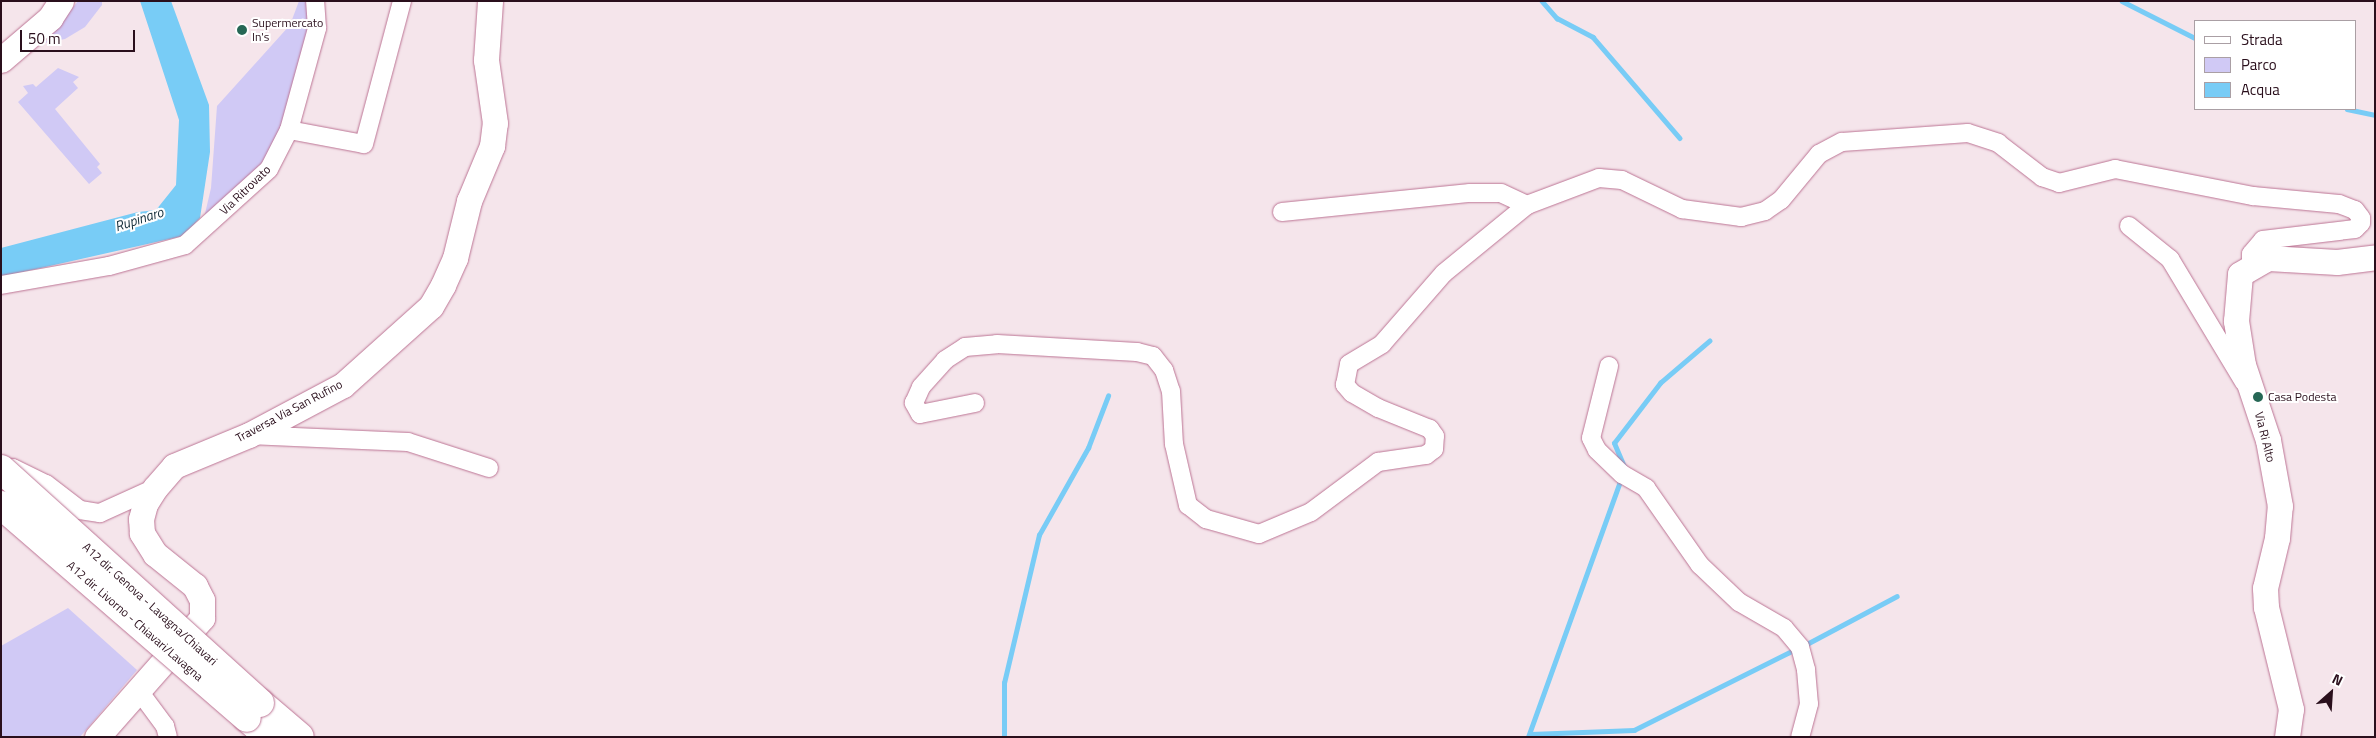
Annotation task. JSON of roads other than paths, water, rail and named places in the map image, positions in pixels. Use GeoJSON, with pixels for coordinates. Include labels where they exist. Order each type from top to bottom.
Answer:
{"type":"FeatureCollection","features":[{"type":"Feature","properties":{"kind":"highway","name":"A12 dir. Genova - Lavagna/Chiavari"},"geometry":{"type":"LineString","coordinates":[[1,469],[253,711],[300,737]]}},
{"type":"Feature","properties":{"kind":"highway","name":"A12 dir. Livorno - Chiavari/Lavagna"},"geometry":{"type":"LineString","coordinates":[[1,505],[253,711],[269,737]]}},
{"type":"Feature","properties":{"kind":"street"},"geometry":{"type":"LineString","coordinates":[[1,60],[50,18],[61,1]]}},
{"type":"Feature","properties":{"kind":"street","name":"Via Ritrovato"},"geometry":{"type":"LineString","coordinates":[[1,285],[116,265],[185,246],[269,169],[289,130],[318,28],[315,1]]}},
{"type":"Feature","properties":{"kind":"street"},"geometry":{"type":"LineString","coordinates":[[289,130],[364,144],[402,1]]}},
{"type":"Feature","properties":{"kind":"street","name":"Traversa Via San Rufino"},"geometry":{"type":"LineString","coordinates":[[139,691],[202,618],[202,600],[195,586],[155,554],[142,533],[141,518],[145,504],[155,488],[174,466],[249,435],[343,384],[431,306],[444,285],[455,258],[469,201],[492,146],[495,123],[486,60],[490,1]]}},
{"type":"Feature","properties":{"kind":"street"},"geometry":{"type":"LineString","coordinates":[[975,403],[920,414],[914,403],[921,387],[945,360],[965,347],[997,344],[1137,352],[1153,356],[1164,370],[1171,391],[1174,444],[1188,505],[1206,519],[1259,534],[1311,512],[1378,462],[1426,455],[1434,449],[1435,436],[1430,430],[1378,408],[1352,393],[1345,385],[1349,364],[1382,344],[1444,272],[1527,205],[1599,178],[1622,180],[1682,208],[1742,217],[1765,211],[1781,200],[1819,154],[1832,145],[1968,133],[1998,143],[2042,177],[2059,183],[2115,169],[2253,196],[2339,204],[2355,210],[2361,218],[2361,223],[2355,228],[2282,235],[2263,240],[2251,254],[2251,266],[2268,258],[2337,262],[2375,257]]}},
{"type":"Feature","properties":{"kind":"street"},"geometry":{"type":"LineString","coordinates":[[1282,212],[1470,193],[1501,193],[1527,205]]}},
{"type":"Feature","properties":{"kind":"street"},"geometry":{"type":"LineString","coordinates":[[2130,226],[2170,259],[2202,307],[2230,361],[2254,396]]}},
{"type":"Feature","properties":{"kind":"street","name":"Via Ri Alto"},"geometry":{"type":"LineString","coordinates":[[2251,266],[2240,274],[2236,321],[2243,364],[2268,440],[2280,506],[2278,538],[2265,588],[2266,608],[2291,709],[2287,737]]}},
{"type":"Feature","properties":{"kind":"street"},"geometry":{"type":"LineString","coordinates":[[1609,366],[1591,438],[1597,450],[1622,474],[1646,488],[1700,565],[1739,602],[1784,628],[1800,647],[1806,670],[1809,704],[1800,737]]}},
{"type":"Feature","properties":{"kind":"street"},"geometry":{"type":"LineString","coordinates":[[249,435],[408,442],[490,468]]}},
{"type":"Feature","properties":{"kind":"street"},"geometry":{"type":"LineString","coordinates":[[1,475],[13,468],[46,484],[80,510],[100,513],[155,488]]}},
{"type":"Feature","properties":{"kind":"street"},"geometry":{"type":"LineString","coordinates":[[100,736],[139,691],[166,726],[168,737]]}},
{"type":"Feature","properties":{"kind":"water","name":"Rupinaro"},"geometry":{"type":"Polygon","coordinates":[[[140,1],[171,1],[209,105],[210,152],[200,218],[183,236],[1,277],[1,248],[138,212],[156,210],[176,185],[179,120],[140,1]]]}},
{"type":"Feature","properties":{"kind":"waterway"},"geometry":{"type":"LineString","coordinates":[[1542,1],[1557,18],[1593,37],[1680,138]]}},
{"type":"Feature","properties":{"kind":"waterway"},"geometry":{"type":"LineString","coordinates":[[2122,1],[2194,37]]}},
{"type":"Feature","properties":{"kind":"waterway"},"geometry":{"type":"LineString","coordinates":[[2352,110],[2375,115]]}},
{"type":"Feature","properties":{"kind":"waterway"},"geometry":{"type":"LineString","coordinates":[[1625,469],[1614,443],[1660,383],[1709,341]]}},
{"type":"Feature","properties":{"kind":"waterway"},"geometry":{"type":"LineString","coordinates":[[1004,737],[1004,683],[1039,535],[1088,448],[1108,396]]}},
{"type":"Feature","properties":{"kind":"waterway"},"geometry":{"type":"LineString","coordinates":[[1528,737],[1621,478]]}},
{"type":"Feature","properties":{"kind":"waterway"},"geometry":{"type":"LineString","coordinates":[[1803,646],[1897,596]]}},
{"type":"Feature","properties":{"kind":"waterway"},"geometry":{"type":"LineString","coordinates":[[1531,734],[1634,730],[1796,649]]}},
{"type":"Feature","properties":{"kind":"place","name":"Supermercato In's"},"geometry":{"type":"Point","coordinates":[242,30]}},
{"type":"Feature","properties":{"kind":"place","name":"Casa Podesta"},"geometry":{"type":"Point","coordinates":[2258,397]}}]}
